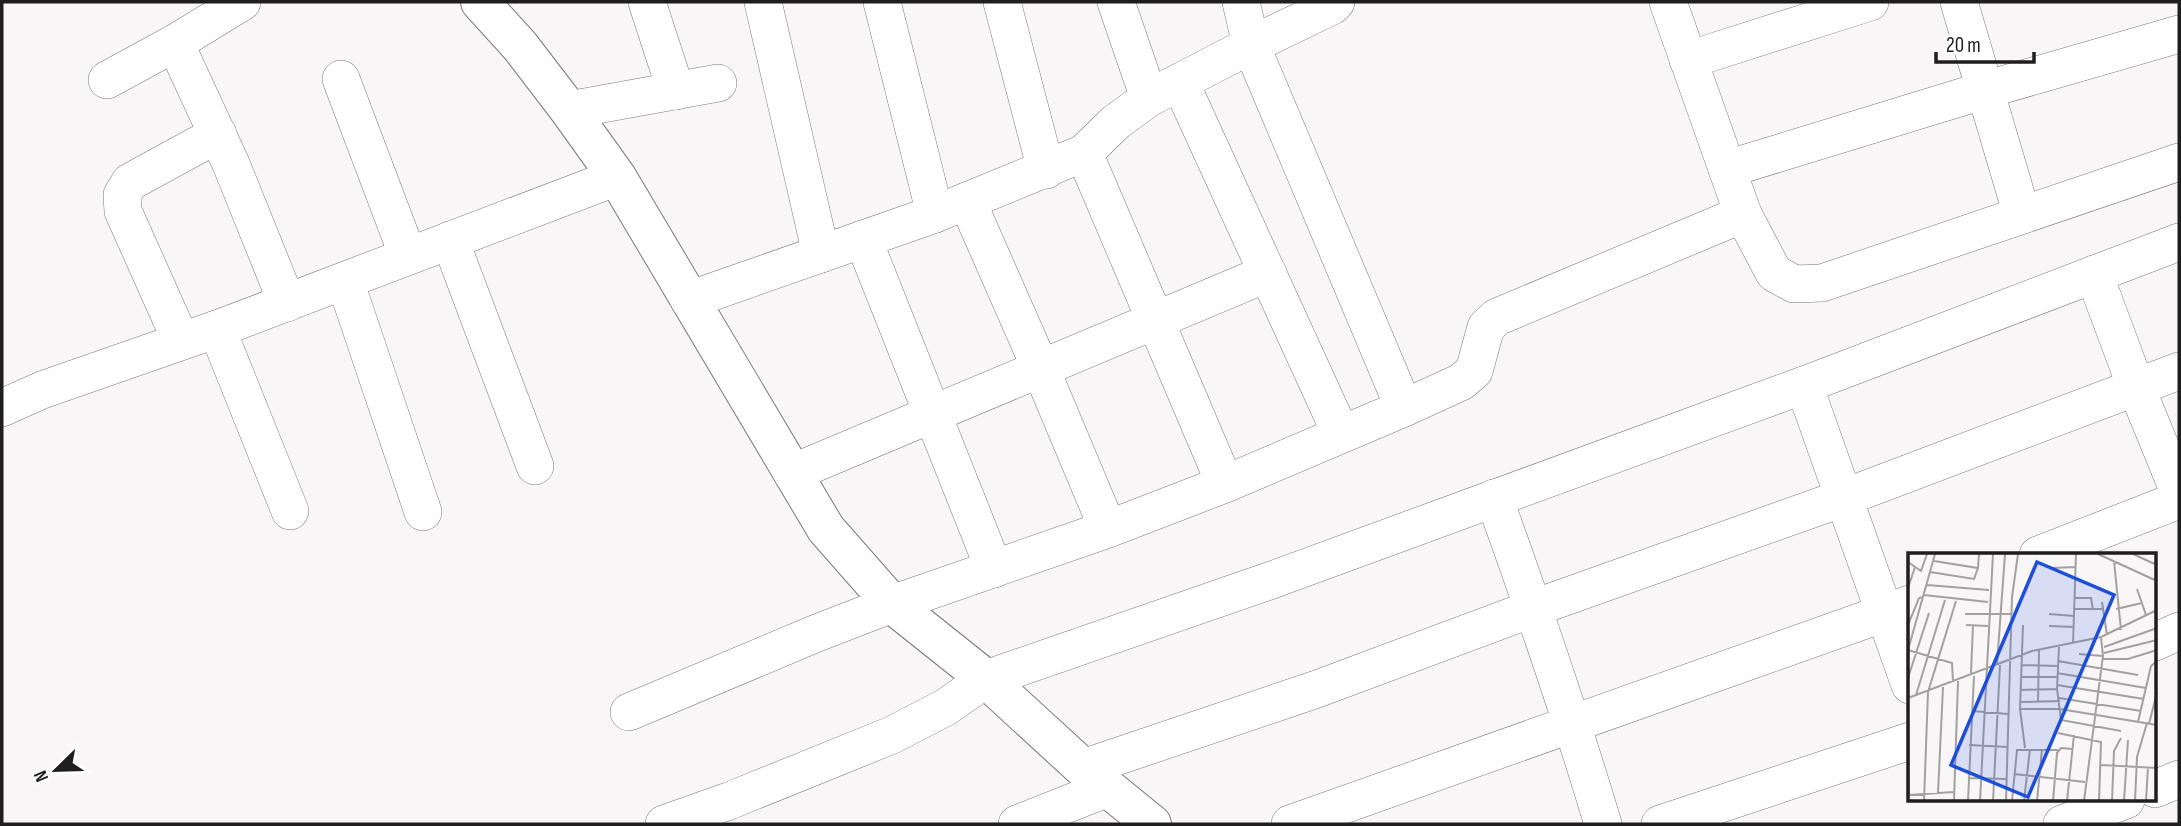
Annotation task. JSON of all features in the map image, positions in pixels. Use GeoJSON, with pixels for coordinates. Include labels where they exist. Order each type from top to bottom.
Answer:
{"type":"FeatureCollection","features":[{"type":"Feature","properties":{"kind":"main road"},"geometry":{"type":"LineString","coordinates":[[480,2],[520,46],[617,177],[826,529],[892,604],[986,679],[1095,778],[1152,824]]}},
{"type":"Feature","properties":{"kind":"street"},"geometry":{"type":"LineString","coordinates":[[107,80],[242,2]]}},
{"type":"Feature","properties":{"kind":"street"},"geometry":{"type":"LineString","coordinates":[[647,2],[676,91]]}},
{"type":"Feature","properties":{"kind":"street"},"geometry":{"type":"LineString","coordinates":[[763,2],[821,254]]}},
{"type":"Feature","properties":{"kind":"street"},"geometry":{"type":"LineString","coordinates":[[882,2],[951,207],[1040,368],[1108,529]]}},
{"type":"Feature","properties":{"kind":"street"},"geometry":{"type":"LineString","coordinates":[[1002,2],[1046,170]]}},
{"type":"Feature","properties":{"kind":"street"},"geometry":{"type":"LineString","coordinates":[[1116,2],[1268,273],[1342,434]]}},
{"type":"Feature","properties":{"kind":"street"},"geometry":{"type":"LineString","coordinates":[[1241,2],[1251,45],[1404,408]]}},
{"type":"Feature","properties":{"kind":"street"},"geometry":{"type":"LineString","coordinates":[[689,300],[951,207],[1084,153],[1116,122],[1165,90],[1336,2]]}},
{"type":"Feature","properties":{"kind":"street"},"geometry":{"type":"LineString","coordinates":[[1668,2],[1743,214],[1774,272],[1794,284],[1822,283],[2179,162]]}},
{"type":"Feature","properties":{"kind":"street"},"geometry":{"type":"LineString","coordinates":[[1688,60],[1870,2]]}},
{"type":"Feature","properties":{"kind":"street"},"geometry":{"type":"LineString","coordinates":[[1959,2],[2022,215]]}},
{"type":"Feature","properties":{"kind":"street"},"geometry":{"type":"LineString","coordinates":[[1727,169],[2179,34]]}},
{"type":"Feature","properties":{"kind":"street"},"geometry":{"type":"LineString","coordinates":[[175,43],[218,134],[287,303]]}},
{"type":"Feature","properties":{"kind":"street"},"geometry":{"type":"LineString","coordinates":[[341,79],[408,256]]}},
{"type":"Feature","properties":{"kind":"street"},"geometry":{"type":"LineString","coordinates":[[569,110],[718,83]]}},
{"type":"Feature","properties":{"kind":"street"},"geometry":{"type":"LineString","coordinates":[[181,341],[123,211],[122,195],[130,182],[218,134]]}},
{"type":"Feature","properties":{"kind":"street"},"geometry":{"type":"LineString","coordinates":[[1084,153],[1225,484]]}},
{"type":"Feature","properties":{"kind":"street"},"geometry":{"type":"LineString","coordinates":[[2,408],[42,390],[217,329],[617,177]]}},
{"type":"Feature","properties":{"kind":"street"},"geometry":{"type":"LineString","coordinates":[[629,712],[892,604],[1108,529],[1225,484],[1404,408],[1461,382],[1474,370],[1486,327],[1497,317],[1743,214]]}},
{"type":"Feature","properties":{"kind":"street"},"geometry":{"type":"LineString","coordinates":[[863,239],[995,569]]}},
{"type":"Feature","properties":{"kind":"street"},"geometry":{"type":"LineString","coordinates":[[450,240],[535,466]]}},
{"type":"Feature","properties":{"kind":"street"},"geometry":{"type":"LineString","coordinates":[[664,824],[729,801],[892,735],[946,707],[986,679],[1269,581],[1804,385],[2179,242]]}},
{"type":"Feature","properties":{"kind":"street"},"geometry":{"type":"LineString","coordinates":[[792,473],[1268,273]]}},
{"type":"Feature","properties":{"kind":"street"},"geometry":{"type":"LineString","coordinates":[[2094,274],[2179,492]]}},
{"type":"Feature","properties":{"kind":"street"},"geometry":{"type":"LineString","coordinates":[[345,281],[423,512]]}},
{"type":"Feature","properties":{"kind":"street"},"geometry":{"type":"LineString","coordinates":[[217,329],[290,511]]}},
{"type":"Feature","properties":{"kind":"street"},"geometry":{"type":"LineString","coordinates":[[1017,824],[1095,778],[1317,689],[1843,498],[2179,371]]}},
{"type":"Feature","properties":{"kind":"street"},"geometry":{"type":"LineString","coordinates":[[1804,385],[1843,498],[1898,609],[1908,672]]}},
{"type":"Feature","properties":{"kind":"street"},"geometry":{"type":"LineString","coordinates":[[1494,498],[1573,723],[1603,824]]}},
{"type":"Feature","properties":{"kind":"street"},"geometry":{"type":"LineString","coordinates":[[2043,553],[2179,500]]}},
{"type":"Feature","properties":{"kind":"street"},"geometry":{"type":"LineString","coordinates":[[1290,824],[1898,609]]}},
{"type":"Feature","properties":{"kind":"street"},"geometry":{"type":"LineString","coordinates":[[2156,642],[2179,631]]}},
{"type":"Feature","properties":{"kind":"street"},"geometry":{"type":"LineString","coordinates":[[1660,824],[1908,742]]}},
{"type":"Feature","properties":{"kind":"street"},"geometry":{"type":"LineString","coordinates":[[2156,789],[2179,779]]}},
{"type":"Feature","properties":{"kind":"street"},"geometry":{"type":"LineString","coordinates":[[2062,824],[2121,802]]}}]}
